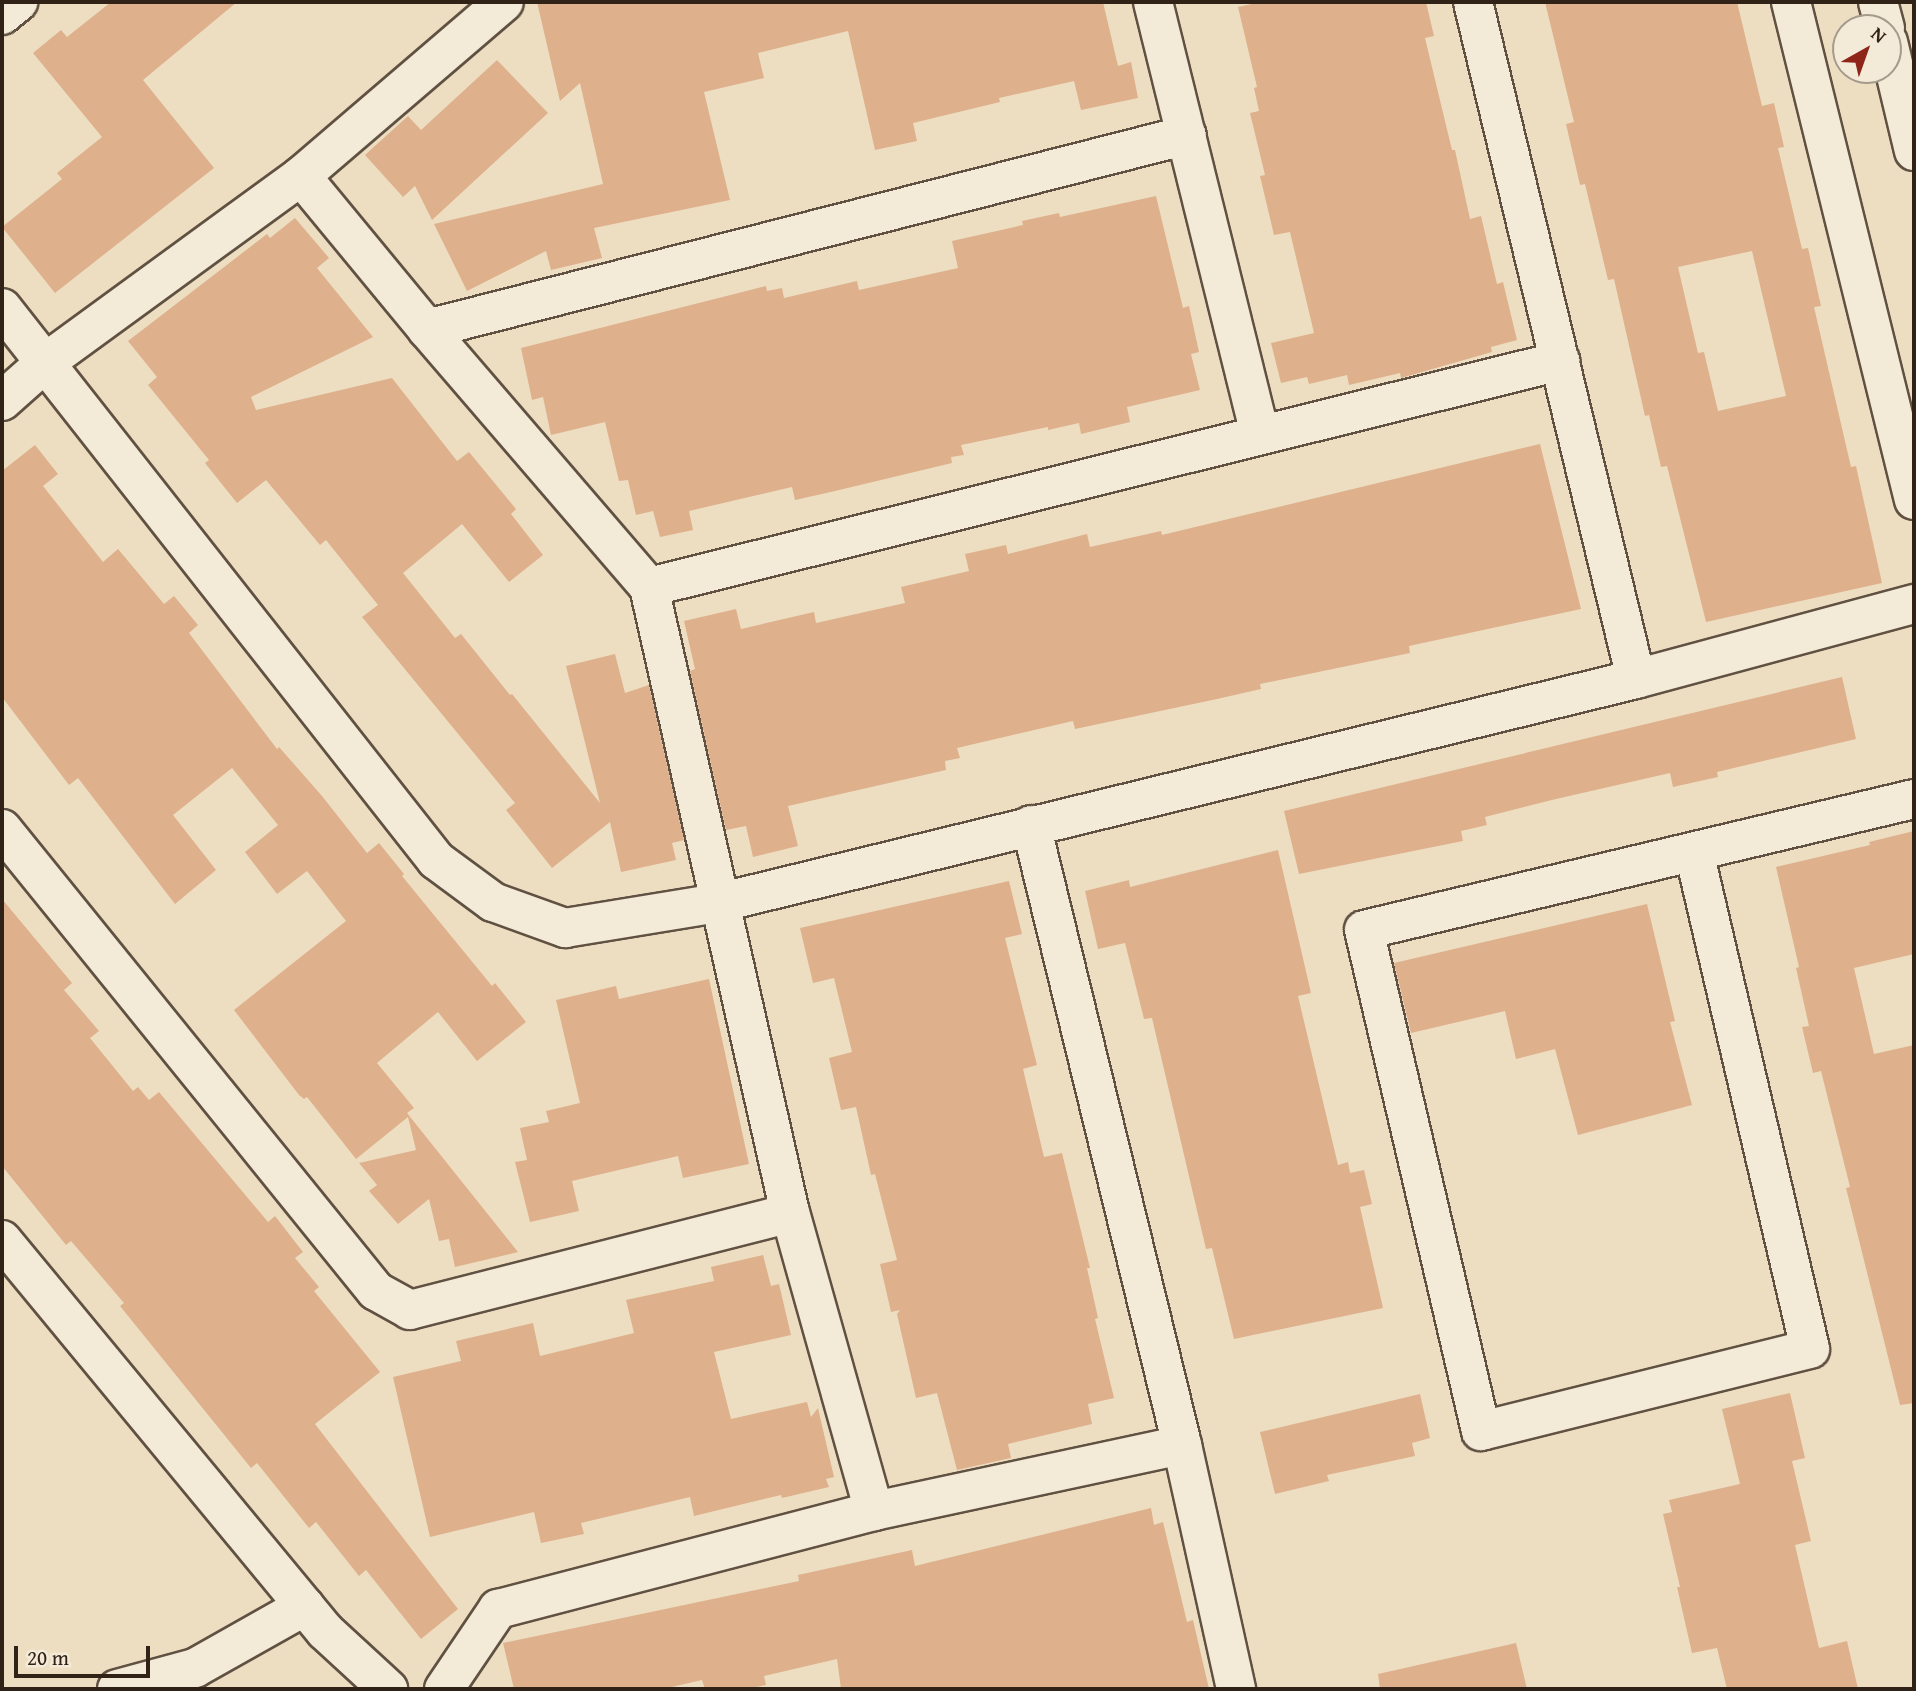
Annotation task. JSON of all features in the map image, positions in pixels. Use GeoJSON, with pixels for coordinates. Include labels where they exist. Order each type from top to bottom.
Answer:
{"type":"FeatureCollection","features":[{"type":"Feature","properties":{"kind":"street"},"geometry":{"type":"LineString","coordinates":[[2,15],[18,2]]}},
{"type":"Feature","properties":{"kind":"street"},"geometry":{"type":"LineString","coordinates":[[2,401],[46,362],[301,176],[504,2]]}},
{"type":"Feature","properties":{"kind":"street"},"geometry":{"type":"LineString","coordinates":[[1153,2],[1260,435]]}},
{"type":"Feature","properties":{"kind":"street"},"geometry":{"type":"LineString","coordinates":[[1473,2],[1636,680]]}},
{"type":"Feature","properties":{"kind":"street"},"geometry":{"type":"LineString","coordinates":[[1791,2],[1914,500]]}},
{"type":"Feature","properties":{"kind":"street"},"geometry":{"type":"LineString","coordinates":[[1898,84],[1914,151]]}},
{"type":"Feature","properties":{"kind":"street"},"geometry":{"type":"LineString","coordinates":[[427,329],[1187,135]]}},
{"type":"Feature","properties":{"kind":"street"},"geometry":{"type":"LineString","coordinates":[[301,176],[427,329],[649,587],[718,903],[790,1213],[874,1511]]}},
{"type":"Feature","properties":{"kind":"street"},"geometry":{"type":"LineString","coordinates":[[2,308],[436,860],[493,902],[565,928],[718,903],[1636,680],[1914,604]]}},
{"type":"Feature","properties":{"kind":"street"},"geometry":{"type":"LineString","coordinates":[[649,587],[1560,361]]}},
{"type":"Feature","properties":{"kind":"street"},"geometry":{"type":"LineString","coordinates":[[1693,852],[1810,1349],[1481,1432],[1364,930],[1914,799]]}},
{"type":"Feature","properties":{"kind":"street"},"geometry":{"type":"LineString","coordinates":[[1031,825],[1182,1445],[1236,1689]]}},
{"type":"Feature","properties":{"kind":"street"},"geometry":{"type":"LineString","coordinates":[[2,829],[376,1291],[410,1310],[790,1213]]}},
{"type":"Feature","properties":{"kind":"street"},"geometry":{"type":"LineString","coordinates":[[2,1240],[325,1631],[388,1689]]}},
{"type":"Feature","properties":{"kind":"street"},"geometry":{"type":"LineString","coordinates":[[444,1689],[498,1609],[874,1511],[1182,1445]]}},
{"type":"Feature","properties":{"kind":"street"},"geometry":{"type":"LineString","coordinates":[[117,1689],[195,1668],[305,1606]]}},
{"type":"Feature","properties":{"kind":"building"},"geometry":{"type":"Polygon","coordinates":[[[111,2],[237,2],[143,80],[214,168],[55,293],[2,227],[62,179],[57,173],[102,137],[33,53],[61,30],[67,37],[111,2]]]}},
{"type":"Feature","properties":{"kind":"building"},"geometry":{"type":"Polygon","coordinates":[[[537,2],[1103,2],[1118,66],[1131,62],[1138,98],[1081,110],[1074,81],[999,98],[1000,102],[913,123],[917,141],[875,150],[848,31],[758,53],[764,78],[704,92],[730,200],[594,228],[602,258],[551,270],[546,251],[467,291],[434,224],[603,184],[580,83],[560,101],[537,2]]]}},
{"type":"Feature","properties":{"kind":"building"},"geometry":{"type":"Polygon","coordinates":[[[1261,2],[1426,2],[1434,36],[1425,38],[1470,219],[1481,216],[1497,284],[1503,282],[1517,340],[1491,347],[1492,352],[1401,378],[1400,373],[1349,385],[1347,375],[1309,384],[1307,377],[1281,383],[1271,343],[1314,333],[1290,232],[1274,235],[1260,176],[1265,175],[1250,113],[1259,111],[1254,88],[1257,87],[1238,7],[1261,2]]]}},
{"type":"Feature","properties":{"kind":"building"},"geometry":{"type":"Polygon","coordinates":[[[1545,2],[1737,2],[1762,106],[1774,103],[1784,147],[1778,148],[1802,249],[1808,248],[1821,306],[1814,307],[1851,467],[1856,466],[1882,583],[1706,622],[1667,466],[1661,467],[1649,415],[1645,416],[1614,279],[1608,280],[1585,184],[1580,185],[1566,124],[1574,122],[1545,2]],[[1752,251],[1678,267],[1698,353],[1704,352],[1718,411],[1786,396],[1752,251]]]}},
{"type":"Feature","properties":{"kind":"building"},"geometry":{"type":"Polygon","coordinates":[[[497,60],[548,113],[432,220],[415,186],[403,197],[365,155],[408,116],[421,130],[497,60]]]}},
{"type":"Feature","properties":{"kind":"building"},"geometry":{"type":"Polygon","coordinates":[[[1156,196],[1183,308],[1189,306],[1199,352],[1191,354],[1200,390],[1127,407],[1130,422],[1081,434],[1079,423],[1048,430],[1048,427],[961,445],[964,455],[951,457],[952,463],[835,491],[795,500],[792,487],[689,511],[693,530],[660,537],[653,511],[636,515],[628,480],[619,481],[605,422],[551,435],[543,397],[532,400],[521,348],[766,286],[767,291],[782,288],[784,298],[857,281],[859,290],[958,268],[952,241],[1023,225],[1022,221],[1059,213],[1060,217],[1156,196]]]}},
{"type":"Feature","properties":{"kind":"building"},"geometry":{"type":"Polygon","coordinates":[[[295,218],[329,258],[317,268],[373,337],[251,397],[256,410],[392,378],[457,461],[469,452],[516,509],[511,514],[543,555],[509,582],[462,524],[403,573],[455,638],[461,634],[600,803],[566,666],[615,654],[625,693],[649,685],[684,840],[672,843],[676,860],[621,872],[610,822],[552,868],[506,810],[515,803],[362,617],[378,605],[326,540],[320,545],[266,480],[237,503],[205,463],[209,460],[148,385],[157,377],[128,341],[267,234],[270,238],[295,218]]]}},
{"type":"Feature","properties":{"kind":"building"},"geometry":{"type":"Polygon","coordinates":[[[1540,444],[1581,609],[1409,646],[1410,653],[1260,684],[1261,689],[1217,699],[1075,729],[1073,721],[957,748],[960,758],[945,761],[946,770],[788,806],[798,846],[753,857],[746,826],[726,830],[690,671],[695,669],[684,621],[736,609],[741,629],[814,612],[816,623],[905,603],[901,587],[969,571],[965,554],[1006,545],[1008,554],[1087,534],[1090,547],[1161,531],[1162,535],[1540,444]]]}},
{"type":"Feature","properties":{"kind":"building"},"geometry":{"type":"Polygon","coordinates":[[[35,445],[58,474],[43,486],[103,562],[118,549],[164,604],[174,596],[198,625],[189,633],[277,749],[279,747],[322,796],[367,853],[379,843],[404,874],[402,876],[492,986],[495,983],[526,1022],[477,1061],[438,1012],[377,1063],[414,1108],[407,1113],[518,1252],[455,1267],[449,1239],[439,1241],[429,1199],[398,1224],[369,1191],[377,1185],[359,1163],[416,1150],[408,1117],[356,1159],[307,1097],[304,1099],[299,1095],[234,1010],[346,921],[307,871],[277,894],[245,852],[278,825],[232,768],[173,815],[216,870],[175,904],[78,778],[69,785],[2,697],[2,471],[35,445]]]}},
{"type":"Feature","properties":{"kind":"building"},"geometry":{"type":"Polygon","coordinates":[[[1842,677],[1856,739],[1717,772],[1718,777],[1673,787],[1670,773],[1556,799],[1485,817],[1487,825],[1461,831],[1463,841],[1299,874],[1284,811],[1842,677]]]}},
{"type":"Feature","properties":{"kind":"building"},"geometry":{"type":"Polygon","coordinates":[[[1914,831],[1914,954],[1854,968],[1874,1054],[1914,1045],[1914,1403],[1900,1405],[1846,1188],[1850,1187],[1821,1071],[1813,1073],[1802,1027],[1809,1026],[1796,968],[1799,967],[1776,867],[1870,845],[1869,842],[1914,831]]]}},
{"type":"Feature","properties":{"kind":"building"},"geometry":{"type":"Polygon","coordinates":[[[1278,850],[1311,993],[1298,996],[1338,1165],[1348,1162],[1350,1173],[1364,1170],[1372,1204],[1360,1207],[1383,1308],[1234,1339],[1212,1248],[1206,1249],[1152,1018],[1144,1019],[1125,943],[1098,949],[1085,891],[1129,880],[1130,887],[1278,850]]]}},
{"type":"Feature","properties":{"kind":"building"},"geometry":{"type":"Polygon","coordinates":[[[1009,881],[1022,934],[1005,938],[1037,1065],[1023,1069],[1044,1157],[1062,1153],[1090,1268],[1087,1268],[1098,1318],[1095,1319],[1114,1398],[1088,1404],[1092,1424],[1008,1444],[1011,1458],[957,1470],[937,1393],[916,1398],[897,1314],[900,1310],[891,1312],[880,1264],[897,1260],[875,1174],[871,1175],[856,1107],[841,1110],[829,1058],[852,1052],[834,978],[813,983],[800,928],[1009,881]]]}},
{"type":"Feature","properties":{"kind":"building"},"geometry":{"type":"Polygon","coordinates":[[[2,899],[72,983],[64,990],[99,1031],[90,1038],[133,1091],[138,1087],[149,1100],[159,1092],[268,1222],[275,1216],[303,1252],[295,1258],[319,1287],[314,1291],[380,1372],[315,1424],[458,1609],[421,1639],[366,1570],[359,1576],[316,1522],[309,1528],[257,1463],[251,1468],[120,1306],[124,1303],[71,1241],[66,1245],[2,1166],[2,899]]]}},
{"type":"Feature","properties":{"kind":"building"},"geometry":{"type":"Polygon","coordinates":[[[1647,904],[1675,1021],[1670,1022],[1692,1105],[1578,1135],[1555,1049],[1516,1059],[1505,1011],[1411,1033],[1394,963],[1647,904]]]}},
{"type":"Feature","properties":{"kind":"building"},"geometry":{"type":"Polygon","coordinates":[[[709,979],[749,1164],[683,1178],[678,1156],[572,1181],[579,1211],[530,1222],[515,1162],[527,1160],[520,1128],[549,1122],[546,1111],[580,1103],[556,1000],[616,986],[619,999],[709,979]]]}},
{"type":"Feature","properties":{"kind":"building"},"geometry":{"type":"Polygon","coordinates":[[[763,1255],[771,1286],[779,1284],[791,1335],[714,1352],[731,1419],[807,1402],[811,1417],[818,1408],[834,1477],[826,1479],[829,1487],[782,1498],[781,1495],[694,1516],[690,1497],[581,1523],[584,1534],[541,1543],[534,1512],[430,1537],[393,1377],[461,1361],[456,1341],[533,1323],[540,1356],[634,1333],[626,1300],[714,1281],[711,1267],[763,1255]]]}},
{"type":"Feature","properties":{"kind":"building"},"geometry":{"type":"Polygon","coordinates":[[[1790,1393],[1805,1458],[1792,1461],[1811,1541],[1795,1545],[1819,1648],[1847,1641],[1858,1689],[1727,1689],[1717,1648],[1692,1653],[1663,1514],[1672,1512],[1669,1500],[1740,1484],[1722,1409],[1790,1393]]]}},
{"type":"Feature","properties":{"kind":"building"},"geometry":{"type":"Polygon","coordinates":[[[1420,1394],[1430,1438],[1412,1443],[1415,1456],[1327,1475],[1329,1481],[1275,1494],[1260,1432],[1420,1394]]]}},
{"type":"Feature","properties":{"kind":"building"},"geometry":{"type":"Polygon","coordinates":[[[1151,1508],[1154,1525],[1163,1522],[1187,1622],[1193,1620],[1209,1689],[841,1689],[837,1659],[764,1676],[766,1685],[745,1689],[705,1689],[702,1680],[663,1689],[514,1689],[503,1643],[799,1581],[798,1575],[912,1550],[915,1566],[1151,1508]]]}},
{"type":"Feature","properties":{"kind":"building"},"geometry":{"type":"Polygon","coordinates":[[[1516,1643],[1527,1689],[1380,1689],[1378,1674],[1516,1643]]]}}]}
